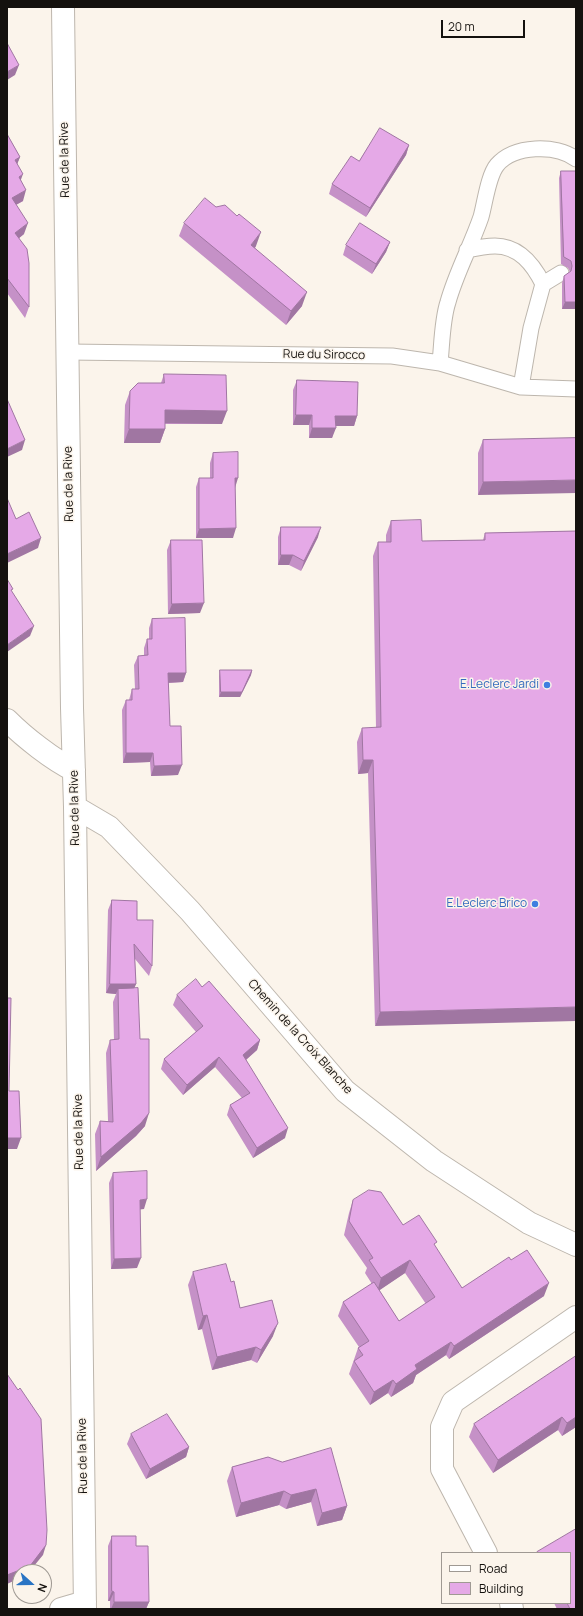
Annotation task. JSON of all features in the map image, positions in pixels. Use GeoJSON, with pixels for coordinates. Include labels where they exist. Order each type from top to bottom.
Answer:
{"type":"FeatureCollection","features":[{"type":"Feature","properties":{"kind":"street","name":"Rue de la Rive"},"geometry":{"type":"LineString","coordinates":[[63,7],[85,1606]]}},
{"type":"Feature","properties":{"kind":"street"},"geometry":{"type":"LineString","coordinates":[[7,720],[50,756],[74,770]]}},
{"type":"Feature","properties":{"kind":"street","name":"Chemin de la Croix Blanche"},"geometry":{"type":"LineString","coordinates":[[75,807],[109,826],[190,911],[345,1091],[440,1165],[529,1223],[576,1245]]}},
{"type":"Feature","properties":{"kind":"street"},"geometry":{"type":"LineString","coordinates":[[485,1552],[442,1469],[442,1427],[453,1402],[576,1317]]}},
{"type":"Feature","properties":{"kind":"street"},"geometry":{"type":"LineString","coordinates":[[60,1609],[85,1606]]}},
{"type":"Feature","properties":{"kind":"lane"},"geometry":{"type":"LineString","coordinates":[[440,363],[447,303],[480,217],[496,166],[504,159],[525,150],[550,148],[571,155],[576,159]]}},
{"type":"Feature","properties":{"kind":"lane"},"geometry":{"type":"LineString","coordinates":[[467,250],[495,246],[510,248],[524,256],[536,271],[543,284]]}},
{"type":"Feature","properties":{"kind":"lane"},"geometry":{"type":"LineString","coordinates":[[521,387],[531,328],[543,284],[561,273]]}},
{"type":"Feature","properties":{"kind":"lane","name":"Rue du Sirocco"},"geometry":{"type":"LineString","coordinates":[[68,352],[392,356],[440,363],[521,387],[576,389]]}},
{"type":"Feature","properties":{"kind":"building"},"geometry":{"type":"Polygon","coordinates":[[[7,43],[19,65],[7,72],[7,43]]]}},
{"type":"Feature","properties":{"kind":"building"},"geometry":{"type":"Polygon","coordinates":[[[380,128],[409,145],[370,208],[332,184],[351,156],[359,161],[380,128]]]}},
{"type":"Feature","properties":{"kind":"building"},"geometry":{"type":"Polygon","coordinates":[[[7,134],[20,157],[15,160],[23,174],[19,177],[26,190],[12,198],[28,223],[15,233],[27,249],[29,263],[29,307],[7,278],[7,134]]]}},
{"type":"Feature","properties":{"kind":"building"},"geometry":{"type":"Polygon","coordinates":[[[561,171],[576,171],[576,302],[565,302],[564,276],[571,271],[572,266],[571,261],[564,257],[561,171]]]}},
{"type":"Feature","properties":{"kind":"building"},"geometry":{"type":"Polygon","coordinates":[[[205,198],[216,207],[225,205],[237,216],[239,214],[261,232],[251,245],[307,292],[291,311],[184,223],[205,198]]]}},
{"type":"Feature","properties":{"kind":"building"},"geometry":{"type":"Polygon","coordinates":[[[360,223],[390,242],[376,264],[346,245],[360,223]]]}},
{"type":"Feature","properties":{"kind":"building"},"geometry":{"type":"Polygon","coordinates":[[[164,374],[226,375],[227,411],[165,410],[165,429],[129,429],[130,391],[138,383],[164,383],[164,374]]]}},
{"type":"Feature","properties":{"kind":"building"},"geometry":{"type":"Polygon","coordinates":[[[297,380],[358,382],[357,416],[335,416],[336,428],[312,428],[312,415],[296,415],[297,380]]]}},
{"type":"Feature","properties":{"kind":"building"},"geometry":{"type":"Polygon","coordinates":[[[7,399],[25,440],[7,449],[7,399]]]}},
{"type":"Feature","properties":{"kind":"building"},"geometry":{"type":"Polygon","coordinates":[[[576,438],[576,480],[483,482],[483,440],[576,438]]]}},
{"type":"Feature","properties":{"kind":"building"},"geometry":{"type":"Polygon","coordinates":[[[238,452],[238,478],[235,478],[236,528],[199,529],[199,478],[213,478],[213,453],[238,452]]]}},
{"type":"Feature","properties":{"kind":"building"},"geometry":{"type":"Polygon","coordinates":[[[7,498],[16,519],[29,512],[41,538],[7,554],[7,498]]]}},
{"type":"Feature","properties":{"kind":"building"},"geometry":{"type":"Polygon","coordinates":[[[421,520],[422,541],[485,540],[485,533],[576,531],[576,1007],[380,1012],[373,760],[363,760],[362,728],[381,727],[378,542],[391,542],[391,521],[421,520]]]}},
{"type":"Feature","properties":{"kind":"building"},"geometry":{"type":"Polygon","coordinates":[[[281,527],[321,527],[304,561],[293,555],[281,555],[281,527]]]}},
{"type":"Feature","properties":{"kind":"building"},"geometry":{"type":"Polygon","coordinates":[[[171,540],[202,540],[204,603],[172,604],[171,540]]]}},
{"type":"Feature","properties":{"kind":"building"},"geometry":{"type":"Polygon","coordinates":[[[7,579],[13,589],[11,590],[34,626],[7,645],[7,579]]]}},
{"type":"Feature","properties":{"kind":"building"},"geometry":{"type":"Polygon","coordinates":[[[185,618],[186,673],[168,673],[170,726],[181,726],[182,765],[154,766],[153,753],[126,753],[126,700],[132,700],[132,689],[139,689],[138,656],[148,655],[147,639],[152,639],[152,619],[185,618]]]}},
{"type":"Feature","properties":{"kind":"building"},"geometry":{"type":"Polygon","coordinates":[[[220,670],[252,670],[242,692],[221,692],[220,670]]]}},
{"type":"Feature","properties":{"kind":"building"},"geometry":{"type":"Polygon","coordinates":[[[112,900],[137,901],[137,920],[153,920],[152,966],[134,944],[136,984],[110,984],[112,900]]]}},
{"type":"Feature","properties":{"kind":"building"},"geometry":{"type":"Polygon","coordinates":[[[196,979],[202,987],[209,981],[260,1040],[243,1055],[288,1128],[257,1148],[230,1105],[250,1093],[219,1057],[187,1085],[164,1059],[203,1026],[177,995],[196,979]]]}},
{"type":"Feature","properties":{"kind":"building"},"geometry":{"type":"Polygon","coordinates":[[[138,988],[140,1039],[149,1039],[149,1113],[141,1123],[101,1157],[100,1121],[113,1122],[110,1040],[119,1039],[118,989],[138,988]]]}},
{"type":"Feature","properties":{"kind":"building"},"geometry":{"type":"Polygon","coordinates":[[[7,998],[11,998],[9,1091],[19,1091],[21,1138],[7,1138],[7,998]]]}},
{"type":"Feature","properties":{"kind":"building"},"geometry":{"type":"Polygon","coordinates":[[[147,1171],[147,1199],[140,1200],[141,1258],[114,1259],[113,1173],[147,1171]]]}},
{"type":"Feature","properties":{"kind":"building"},"geometry":{"type":"Polygon","coordinates":[[[369,1190],[381,1192],[403,1225],[419,1215],[437,1242],[434,1244],[462,1288],[509,1257],[511,1260],[527,1250],[549,1283],[454,1346],[451,1342],[415,1365],[417,1369],[396,1384],[393,1380],[374,1392],[354,1361],[363,1355],[358,1348],[369,1341],[343,1302],[374,1282],[399,1321],[435,1297],[410,1260],[381,1278],[369,1260],[373,1258],[349,1221],[353,1200],[369,1190]]]}},
{"type":"Feature","properties":{"kind":"building"},"geometry":{"type":"Polygon","coordinates":[[[226,1264],[231,1282],[234,1281],[240,1308],[272,1300],[278,1323],[261,1350],[256,1347],[217,1357],[207,1315],[203,1316],[193,1272],[226,1264]]]}},
{"type":"Feature","properties":{"kind":"building"},"geometry":{"type":"Polygon","coordinates":[[[576,1356],[576,1417],[567,1423],[562,1417],[498,1460],[474,1424],[576,1356]]]}},
{"type":"Feature","properties":{"kind":"building"},"geometry":{"type":"Polygon","coordinates":[[[7,1374],[18,1390],[20,1388],[41,1419],[47,1530],[46,1545],[32,1564],[12,1564],[12,1573],[7,1575],[7,1374]]]}},
{"type":"Feature","properties":{"kind":"building"},"geometry":{"type":"Polygon","coordinates":[[[167,1414],[189,1447],[150,1469],[131,1434],[167,1414]]]}},
{"type":"Feature","properties":{"kind":"building"},"geometry":{"type":"Polygon","coordinates":[[[331,1448],[347,1506],[322,1513],[316,1489],[291,1495],[284,1491],[241,1503],[232,1467],[268,1457],[282,1462],[331,1448]]]}},
{"type":"Feature","properties":{"kind":"building"},"geometry":{"type":"Polygon","coordinates":[[[576,1529],[576,1609],[570,1609],[568,1604],[571,1604],[571,1552],[537,1552],[576,1529]]]}},
{"type":"Feature","properties":{"kind":"building"},"geometry":{"type":"Polygon","coordinates":[[[112,1536],[136,1536],[136,1546],[148,1546],[149,1602],[114,1602],[114,1592],[112,1591],[112,1536]]]}},
{"type":"Feature","properties":{"kind":"place","name":"E.Leclerc Jardi"},"geometry":{"type":"Point","coordinates":[547,685]}},
{"type":"Feature","properties":{"kind":"place","name":"E.Leclerc Brico"},"geometry":{"type":"Point","coordinates":[535,904]}}]}
